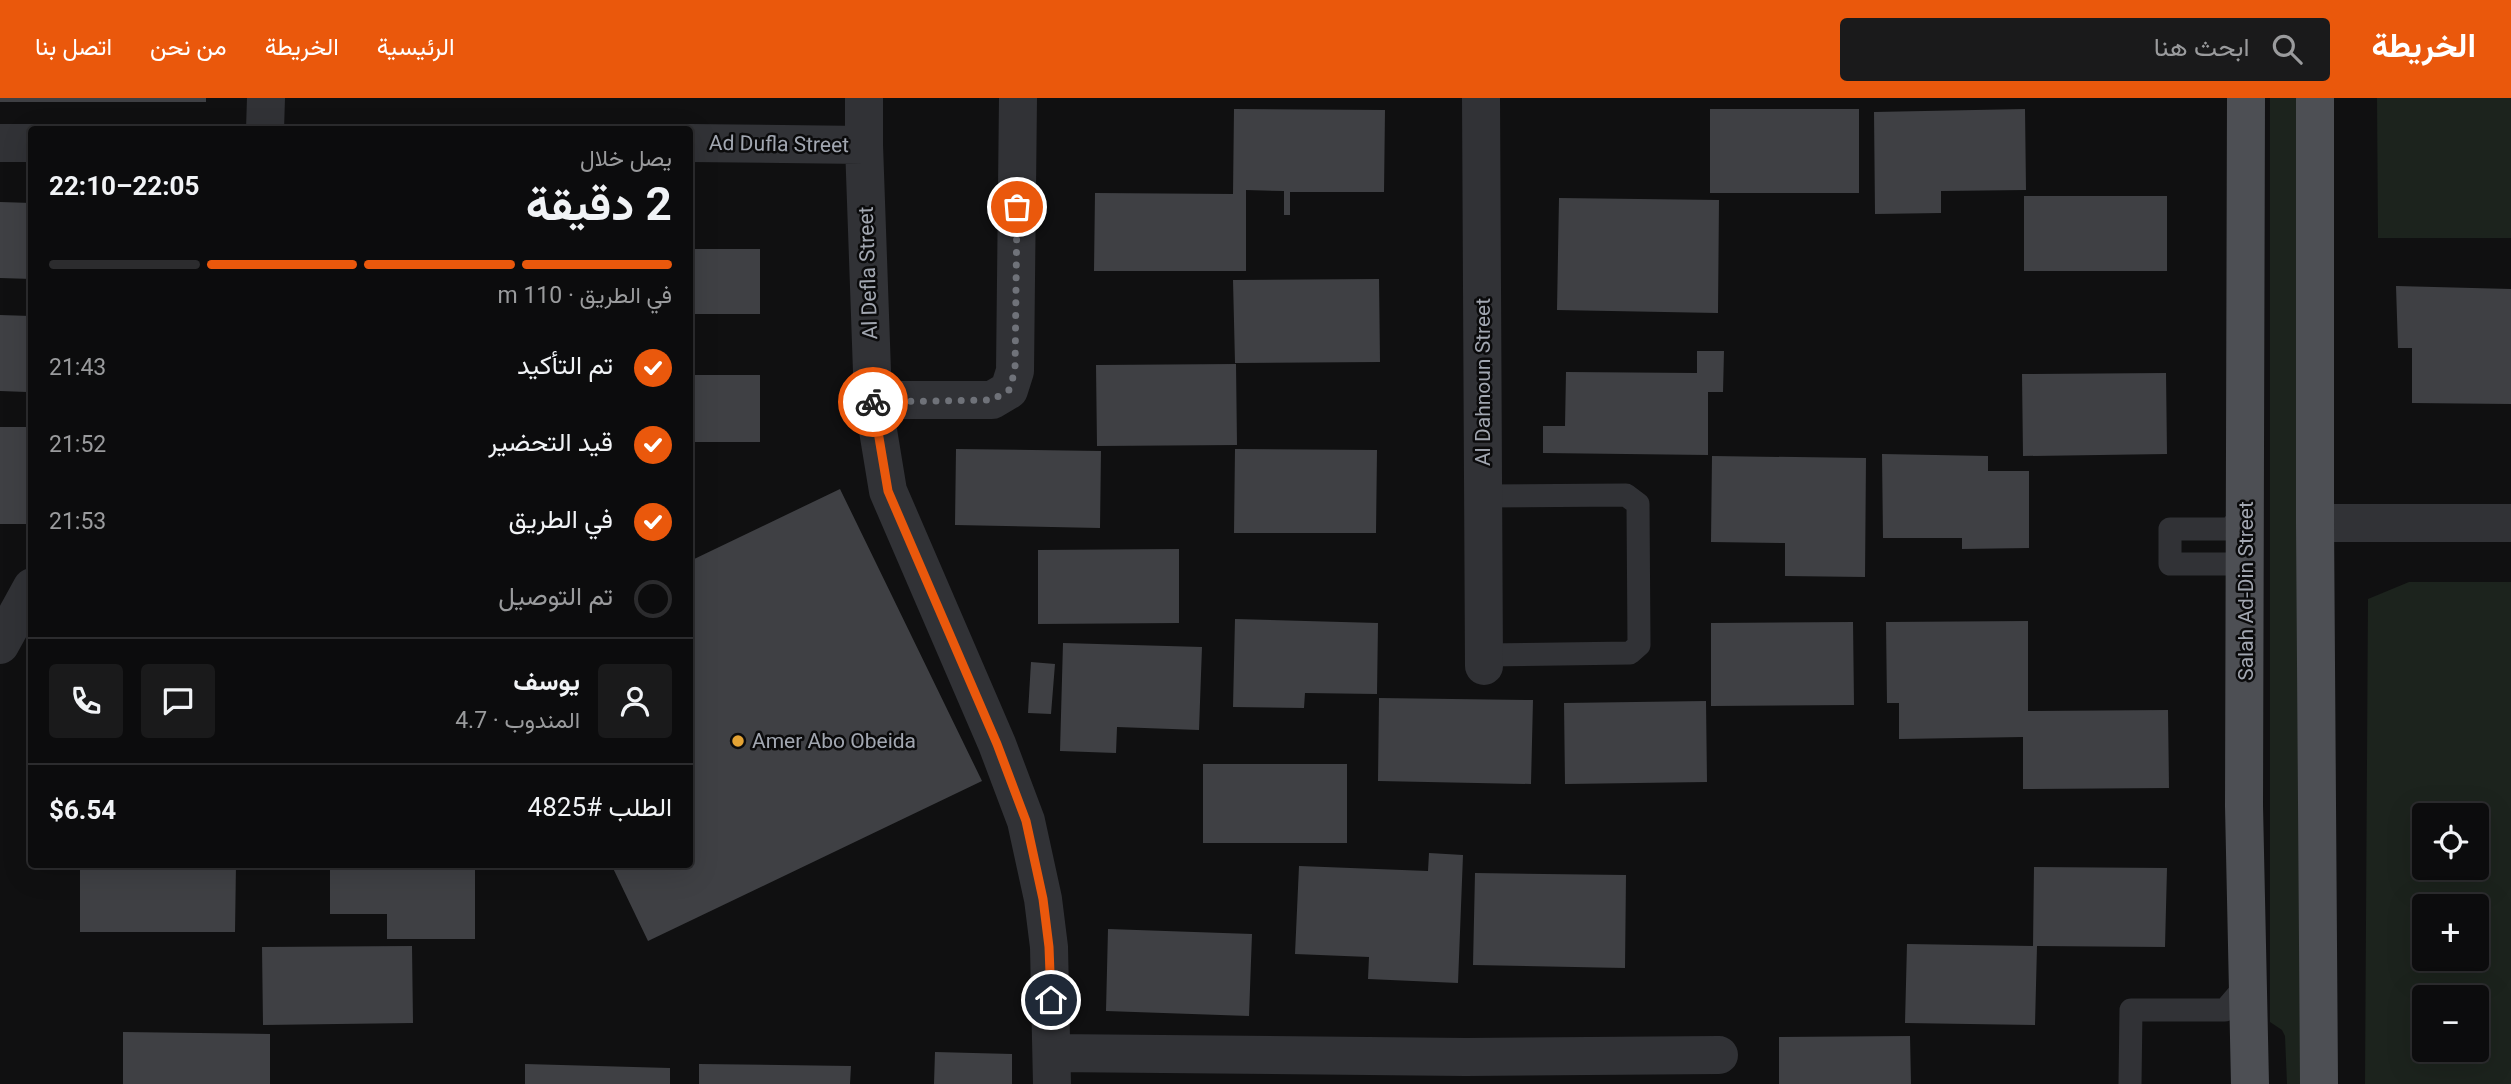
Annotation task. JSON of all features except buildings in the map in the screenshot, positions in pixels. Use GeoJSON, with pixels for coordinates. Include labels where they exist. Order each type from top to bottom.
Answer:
{"type":"FeatureCollection","features":[{"type":"Feature","properties":{"kind":"main road","name":"Salah Ad-Din Street"},"geometry":{"type":"LineString","coordinates":[[2246,98],[2244,806],[2250,1084]]}},
{"type":"Feature","properties":{"kind":"main road"},"geometry":{"type":"LineString","coordinates":[[2315,98],[2319,1084]]}},
{"type":"Feature","properties":{"kind":"street"},"geometry":{"type":"LineString","coordinates":[[265,126],[266,98]]}},
{"type":"Feature","properties":{"kind":"street","name":"Ad Dufla Street"},"geometry":{"type":"LineString","coordinates":[[693,143],[864,145],[864,98]]}},
{"type":"Feature","properties":{"kind":"street"},"geometry":{"type":"LineString","coordinates":[[873,401],[992,400],[1009,390],[1015,371],[1018,98]]}},
{"type":"Feature","properties":{"kind":"street","name":"Al Dahnoun Street"},"geometry":{"type":"LineString","coordinates":[[1481,98],[1484,661]]}},
{"type":"Feature","properties":{"kind":"street"},"geometry":{"type":"LineString","coordinates":[[0,143],[28,143]]}},
{"type":"Feature","properties":{"kind":"street","name":"Al Defla Street"},"geometry":{"type":"LineString","coordinates":[[864,145],[873,401],[888,491],[997,744],[1026,821],[1043,899],[1049,947],[1053,1069]]}},
{"type":"Feature","properties":{"kind":"street"},"geometry":{"type":"LineString","coordinates":[[2315,523],[2511,523]]}},
{"type":"Feature","properties":{"kind":"street"},"geometry":{"type":"LineString","coordinates":[[0,645],[28,594]]}},
{"type":"Feature","properties":{"kind":"street"},"geometry":{"type":"LineString","coordinates":[[1053,1069],[1466,1057],[1719,1055]]}},
{"type":"Feature","properties":{"kind":"lane"},"geometry":{"type":"LineString","coordinates":[[1483,496],[1626,495],[1638,504],[1639,645],[1629,653],[1484,661]]}},
{"type":"Feature","properties":{"kind":"lane"},"geometry":{"type":"LineString","coordinates":[[2246,510],[2230,529],[2170,529],[2170,564],[2232,564],[2246,576]]}},
{"type":"Feature","properties":{"kind":"lane"},"geometry":{"type":"LineString","coordinates":[[2130,1084],[2131,1010],[2225,1010],[2248,983]]}},
{"type":"Feature","properties":{"kind":"shaded area"},"geometry":{"type":"Polygon","coordinates":[[[2270,98],[2301,98],[2310,1084],[2287,1084],[2285,1036],[2282,1030],[2270,1022],[2270,98]]]}},
{"type":"Feature","properties":{"kind":"shaded area"},"geometry":{"type":"Polygon","coordinates":[[[2377,98],[2511,98],[2511,238],[2378,238],[2377,98]]]}},
{"type":"Feature","properties":{"kind":"shaded area"},"geometry":{"type":"Polygon","coordinates":[[[2409,582],[2511,582],[2511,1084],[2365,1084],[2368,599],[2409,582]]]}},
{"type":"Feature","properties":{"kind":"way so far"},"geometry":{"type":"LineString","coordinates":[[873,402],[992,400],[1009,390],[1015,371],[1017,207]]}},
{"type":"Feature","properties":{"kind":"place","name":"Amer Abo Obeida"},"geometry":{"type":"Point","coordinates":[738,741]}},
{"type":"Feature","properties":{"kind":"route"},"geometry":{"type":"LineString","coordinates":[[873,402],[888,491],[997,744],[1026,821],[1043,899],[1049,947],[1051,1000]]}}]}
